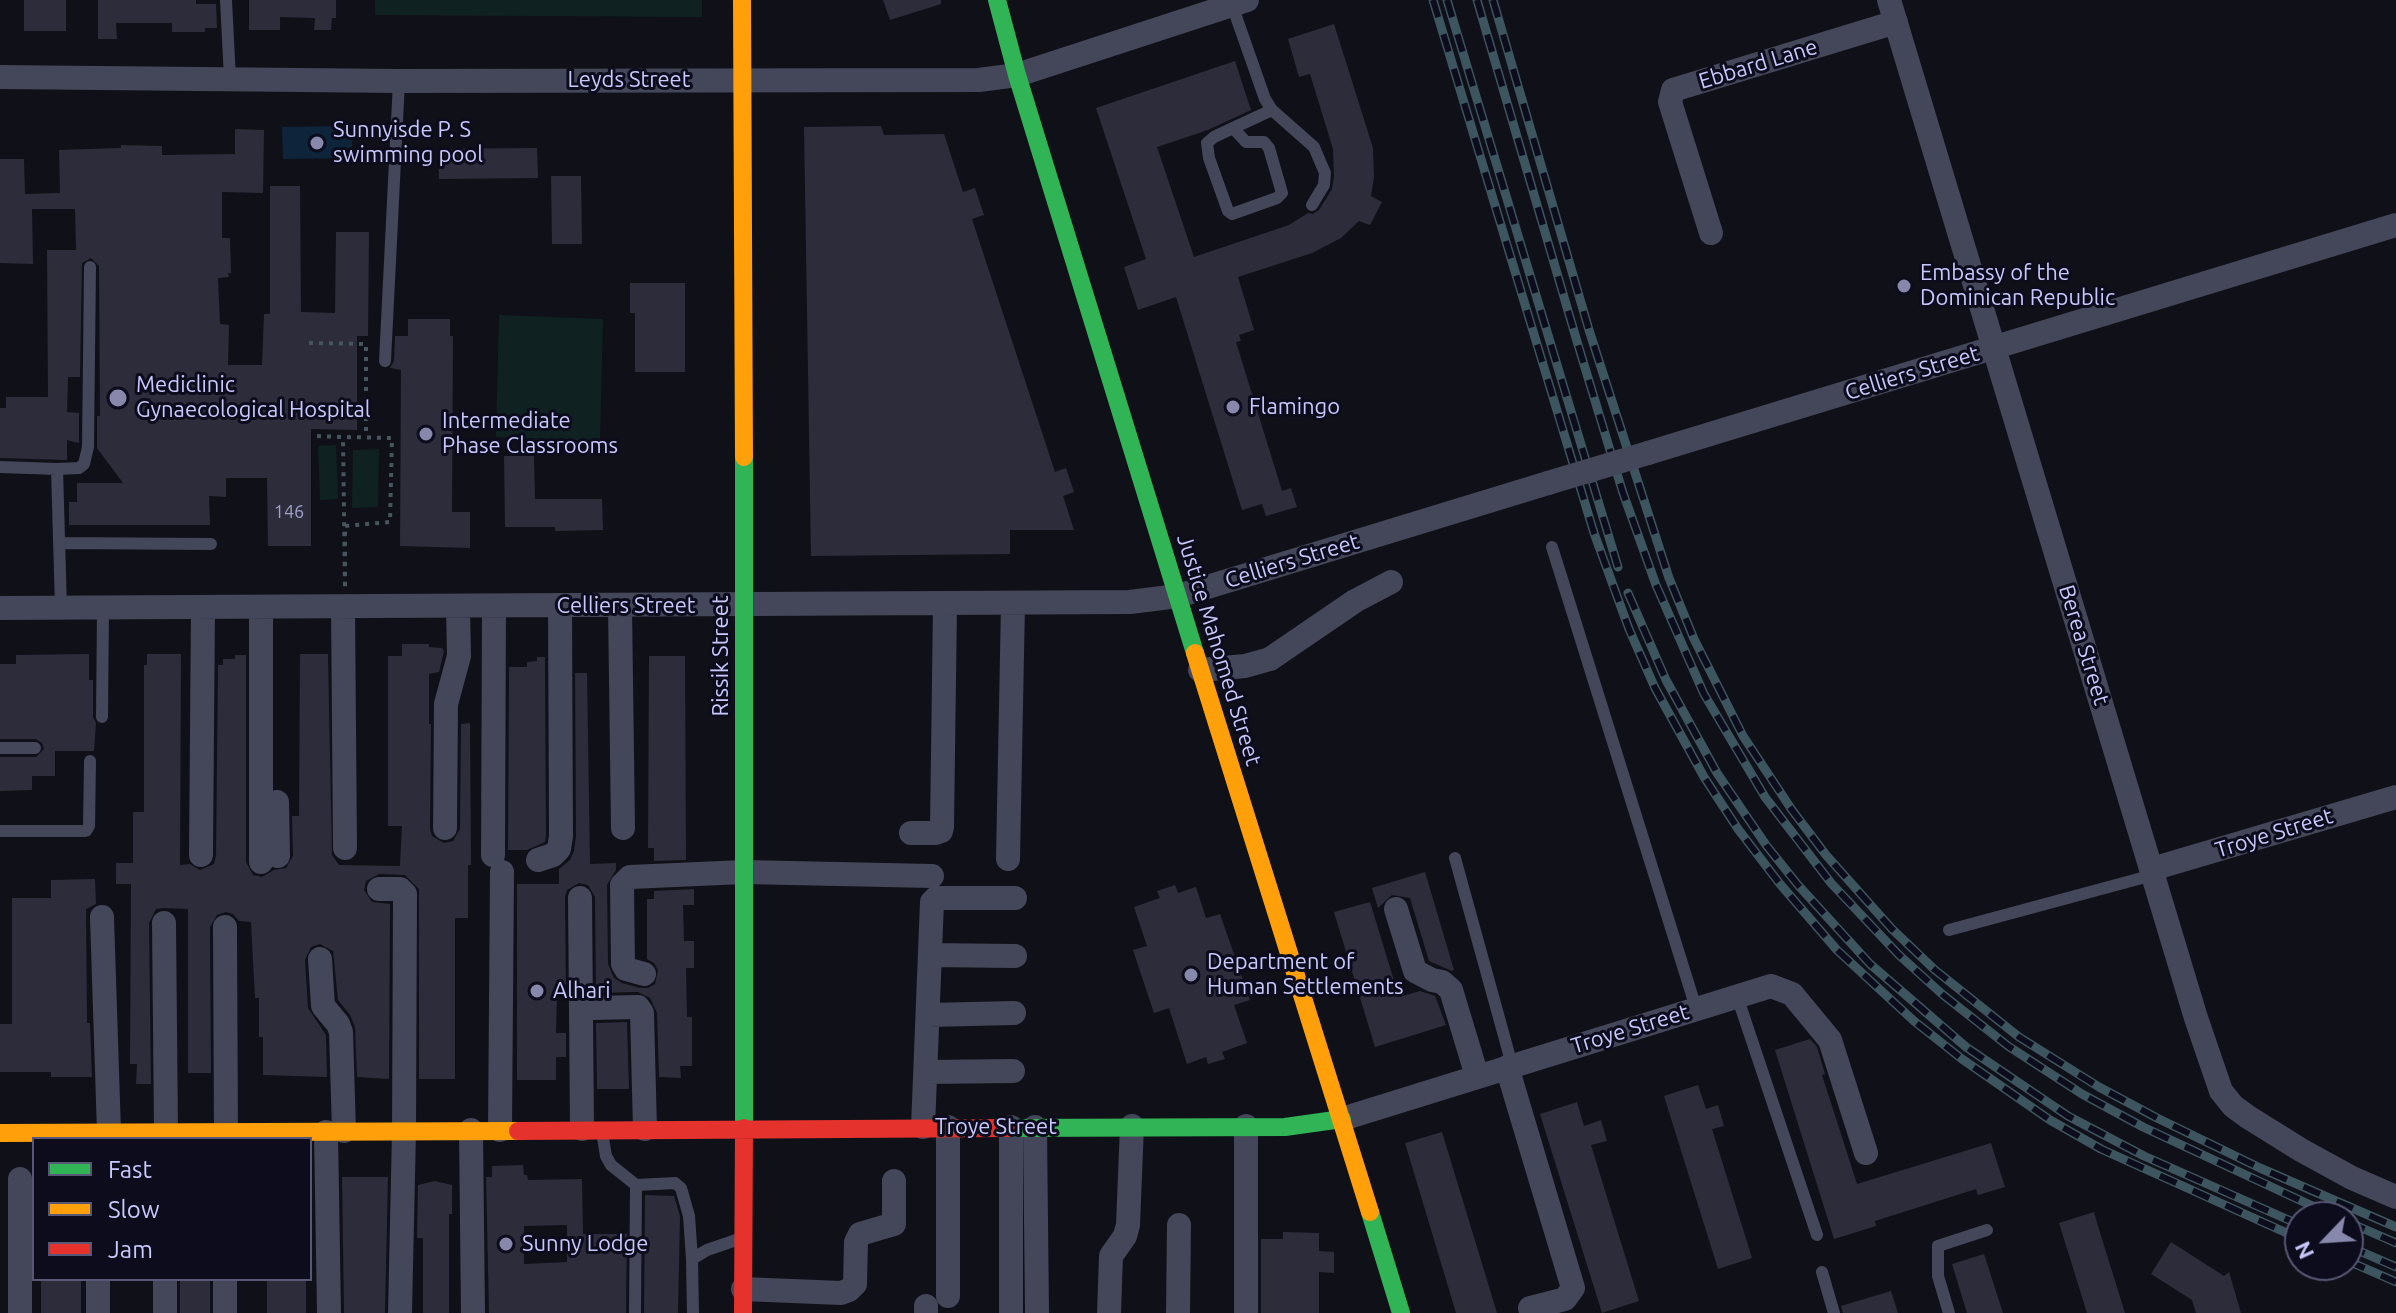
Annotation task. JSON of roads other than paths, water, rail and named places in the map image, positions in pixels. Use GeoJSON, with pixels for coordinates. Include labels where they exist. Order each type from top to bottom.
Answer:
{"type":"FeatureCollection","features":[{"type":"Feature","properties":{"kind":"main road","name":"Rissik Street"},"geometry":{"type":"LineString","coordinates":[[742,0],[745,606],[743,1301]]}},
{"type":"Feature","properties":{"kind":"main road","name":"Justice Mahomed Street"},"geometry":{"type":"LineString","coordinates":[[997,0],[1017,75],[1200,670],[1401,1313]]}},
{"type":"Feature","properties":{"kind":"main road","name":"Troye Street"},"geometry":{"type":"LineString","coordinates":[[0,1133],[100,1135],[166,1132],[226,1136],[466,1130],[1285,1127],[1342,1119]]}},
{"type":"Feature","properties":{"kind":"street","name":"Leyds Street"},"geometry":{"type":"LineString","coordinates":[[0,77],[399,81],[979,80],[1017,75],[1239,2]]}},
{"type":"Feature","properties":{"kind":"street","name":"Ebbard Lane"},"geometry":{"type":"LineString","coordinates":[[1711,233],[1670,102],[1673,90],[1893,11]]}},
{"type":"Feature","properties":{"kind":"street","name":"Berea Street"},"geometry":{"type":"LineString","coordinates":[[1893,11],[2214,1073],[2227,1100],[2248,1117],[2325,1164],[2396,1197]]}},
{"type":"Feature","properties":{"kind":"street","name":"Celliers Street"},"geometry":{"type":"LineString","coordinates":[[0,608],[945,605],[1116,603],[1178,596],[2396,225]]}},
{"type":"Feature","properties":{"kind":"street"},"geometry":{"type":"LineString","coordinates":[[1200,670],[1245,666],[1270,659],[1355,601],[1391,582]]}},
{"type":"Feature","properties":{"kind":"street"},"geometry":{"type":"LineString","coordinates":[[1008,859],[1013,604]]}},
{"type":"Feature","properties":{"kind":"street"},"geometry":{"type":"LineString","coordinates":[[911,833],[935,833],[942,827],[945,605]]}},
{"type":"Feature","properties":{"kind":"street"},"geometry":{"type":"LineString","coordinates":[[620,606],[623,828]]}},
{"type":"Feature","properties":{"kind":"street"},"geometry":{"type":"LineString","coordinates":[[343,607],[345,848]]}},
{"type":"Feature","properties":{"kind":"street"},"geometry":{"type":"LineString","coordinates":[[445,828],[446,704],[459,656],[458,607]]}},
{"type":"Feature","properties":{"kind":"street"},"geometry":{"type":"LineString","coordinates":[[494,607],[500,1130]]}},
{"type":"Feature","properties":{"kind":"street"},"geometry":{"type":"LineString","coordinates":[[538,860],[553,855],[559,849],[561,836],[560,607]]}},
{"type":"Feature","properties":{"kind":"street"},"geometry":{"type":"LineString","coordinates":[[194,847],[196,608]]}},
{"type":"Feature","properties":{"kind":"street"},"geometry":{"type":"LineString","coordinates":[[268,608],[269,859]]}},
{"type":"Feature","properties":{"kind":"street","name":"Troye Street"},"geometry":{"type":"LineString","coordinates":[[2152,872],[2396,797]]}},
{"type":"Feature","properties":{"kind":"street"},"geometry":{"type":"LineString","coordinates":[[644,974],[626,969],[623,964],[624,881],[635,875],[744,872],[932,876]]}},
{"type":"Feature","properties":{"kind":"street"},"geometry":{"type":"LineString","coordinates":[[379,889],[400,889],[405,894],[400,1313]]}},
{"type":"Feature","properties":{"kind":"street"},"geometry":{"type":"LineString","coordinates":[[580,898],[591,1129]]}},
{"type":"Feature","properties":{"kind":"street"},"geometry":{"type":"LineString","coordinates":[[923,1127],[934,899],[1015,898]]}},
{"type":"Feature","properties":{"kind":"street"},"geometry":{"type":"LineString","coordinates":[[1396,909],[1415,971],[1442,982],[1451,990],[1477,1076]]}},
{"type":"Feature","properties":{"kind":"street"},"geometry":{"type":"LineString","coordinates":[[100,1135],[102,917]]}},
{"type":"Feature","properties":{"kind":"street"},"geometry":{"type":"LineString","coordinates":[[164,923],[166,1132]]}},
{"type":"Feature","properties":{"kind":"street"},"geometry":{"type":"LineString","coordinates":[[225,927],[226,1136]]}},
{"type":"Feature","properties":{"kind":"street"},"geometry":{"type":"LineString","coordinates":[[930,955],[1015,956]]}},
{"type":"Feature","properties":{"kind":"street"},"geometry":{"type":"LineString","coordinates":[[320,959],[323,1006],[341,1032],[329,1313]]}},
{"type":"Feature","properties":{"kind":"street","name":"Troye Street"},"geometry":{"type":"LineString","coordinates":[[1342,1119],[1771,986],[1792,994],[1830,1040],[1866,1153]]}},
{"type":"Feature","properties":{"kind":"street"},"geometry":{"type":"LineString","coordinates":[[593,1008],[638,1007],[642,1013],[645,1129]]}},
{"type":"Feature","properties":{"kind":"street"},"geometry":{"type":"LineString","coordinates":[[928,1015],[1014,1013]]}},
{"type":"Feature","properties":{"kind":"street"},"geometry":{"type":"LineString","coordinates":[[1509,1066],[1573,1288],[1565,1299],[1530,1308]]}},
{"type":"Feature","properties":{"kind":"street"},"geometry":{"type":"LineString","coordinates":[[926,1072],[1013,1071]]}},
{"type":"Feature","properties":{"kind":"street"},"geometry":{"type":"LineString","coordinates":[[1109,1313],[1111,1256],[1125,1236],[1128,1225],[1132,1126]]}},
{"type":"Feature","properties":{"kind":"street"},"geometry":{"type":"LineString","coordinates":[[1246,1126],[1246,1313]]}},
{"type":"Feature","properties":{"kind":"street"},"geometry":{"type":"LineString","coordinates":[[948,1127],[948,1296]]}},
{"type":"Feature","properties":{"kind":"street"},"geometry":{"type":"LineString","coordinates":[[1011,1313],[1023,1127]]}},
{"type":"Feature","properties":{"kind":"street"},"geometry":{"type":"LineString","coordinates":[[1023,1127],[1037,1313]]}},
{"type":"Feature","properties":{"kind":"street"},"geometry":{"type":"LineString","coordinates":[[461,1313],[466,1130]]}},
{"type":"Feature","properties":{"kind":"street"},"geometry":{"type":"LineString","coordinates":[[466,1130],[473,1313]]}},
{"type":"Feature","properties":{"kind":"street"},"geometry":{"type":"LineString","coordinates":[[20,1179],[20,1313]]}},
{"type":"Feature","properties":{"kind":"street"},"geometry":{"type":"LineString","coordinates":[[743,1301],[841,1293],[851,1288],[855,1280],[858,1237],[864,1232],[894,1224],[894,1181]]}},
{"type":"Feature","properties":{"kind":"street"},"geometry":{"type":"LineString","coordinates":[[1178,1313],[1179,1225]]}},
{"type":"Feature","properties":{"kind":"street"},"geometry":{"type":"LineString","coordinates":[[98,1281],[98,1313]]}},
{"type":"Feature","properties":{"kind":"street"},"geometry":{"type":"LineString","coordinates":[[165,1281],[165,1313]]}},
{"type":"Feature","properties":{"kind":"street"},"geometry":{"type":"LineString","coordinates":[[225,1281],[225,1313]]}},
{"type":"Feature","properties":{"kind":"lane"},"geometry":{"type":"LineString","coordinates":[[226,0],[230,79]]}},
{"type":"Feature","properties":{"kind":"lane"},"geometry":{"type":"LineString","coordinates":[[1239,2],[1265,99],[1272,110],[1314,147],[1325,173],[1324,185],[1312,205]]}},
{"type":"Feature","properties":{"kind":"lane"},"geometry":{"type":"LineString","coordinates":[[385,361],[399,81]]}},
{"type":"Feature","properties":{"kind":"lane"},"geometry":{"type":"LineString","coordinates":[[1233,128],[1246,142],[1264,142],[1269,148],[1282,193],[1277,198],[1232,214],[1228,211],[1209,158],[1207,143],[1233,128],[1272,110]]}},
{"type":"Feature","properties":{"kind":"lane"},"geometry":{"type":"LineString","coordinates":[[0,467],[57,469],[82,466],[88,447],[90,267]]}},
{"type":"Feature","properties":{"kind":"lane"},"geometry":{"type":"LineString","coordinates":[[57,469],[61,608]]}},
{"type":"Feature","properties":{"kind":"lane"},"geometry":{"type":"LineString","coordinates":[[59,543],[211,544]]}},
{"type":"Feature","properties":{"kind":"lane"},"geometry":{"type":"LineString","coordinates":[[1552,547],[1696,1008]]}},
{"type":"Feature","properties":{"kind":"lane"},"geometry":{"type":"LineString","coordinates":[[102,717],[103,608]]}},
{"type":"Feature","properties":{"kind":"lane"},"geometry":{"type":"LineString","coordinates":[[0,748],[35,748]]}},
{"type":"Feature","properties":{"kind":"lane"},"geometry":{"type":"LineString","coordinates":[[0,831],[86,831],[89,826],[90,761]]}},
{"type":"Feature","properties":{"kind":"lane"},"geometry":{"type":"LineString","coordinates":[[1455,858],[1509,1066]]}},
{"type":"Feature","properties":{"kind":"lane"},"geometry":{"type":"LineString","coordinates":[[1949,930],[2152,872]]}},
{"type":"Feature","properties":{"kind":"lane"},"geometry":{"type":"LineString","coordinates":[[1737,996],[1817,1235]]}},
{"type":"Feature","properties":{"kind":"lane"},"geometry":{"type":"LineString","coordinates":[[591,1129],[608,1160],[636,1185],[675,1183],[681,1188],[689,1216],[693,1313]]}},
{"type":"Feature","properties":{"kind":"lane"},"geometry":{"type":"LineString","coordinates":[[635,1313],[636,1185]]}},
{"type":"Feature","properties":{"kind":"lane"},"geometry":{"type":"LineString","coordinates":[[1949,1313],[1938,1276],[1938,1246],[1987,1230]]}},
{"type":"Feature","properties":{"kind":"lane"},"geometry":{"type":"LineString","coordinates":[[692,1259],[707,1250],[744,1237]]}},
{"type":"Feature","properties":{"kind":"lane"},"geometry":{"type":"LineString","coordinates":[[1822,1272],[1834,1313]]}},
{"type":"Feature","properties":{"kind":"water","name":"Sunnyisde P. S swimming pool"},"geometry":{"type":"Polygon","coordinates":[[[352,126],[352,158],[283,159],[282,127],[352,126]]]}},
{"type":"Feature","properties":{"kind":"railway"},"geometry":{"type":"LineString","coordinates":[[1433,0],[1594,533],[1629,629],[1655,688],[1704,777],[1738,829],[1837,950],[1914,1021],[1962,1059],[2050,1120],[2101,1149],[2284,1232]]}},
{"type":"Feature","properties":{"kind":"railway"},"geometry":{"type":"LineString","coordinates":[[1447,0],[1618,567]]}},
{"type":"Feature","properties":{"kind":"railway"},"geometry":{"type":"LineString","coordinates":[[1477,0],[1623,493],[1656,585],[1704,694],[1765,797],[1831,883],[1899,955],[2008,1046],[2082,1094],[2143,1127],[2302,1201]]}},
{"type":"Feature","properties":{"kind":"railway"},"geometry":{"type":"LineString","coordinates":[[1493,0],[1589,330],[1669,578],[1694,639],[1743,736],[1792,810],[1826,855],[1892,929],[1935,970],[2019,1037],[2099,1087],[2157,1118],[2260,1168],[2396,1227]]}},
{"type":"Feature","properties":{"kind":"railway"},"geometry":{"type":"LineString","coordinates":[[1628,593],[1666,680],[1717,773],[1766,845],[1798,885],[1870,964],[1966,1047],[2068,1116],[2144,1156],[2284,1218]]}},
{"type":"Feature","properties":{"kind":"railway"},"geometry":{"type":"LineString","coordinates":[[2364,1229],[2396,1243]]}},
{"type":"Feature","properties":{"kind":"railway"},"geometry":{"type":"LineString","coordinates":[[2364,1253],[2396,1267]]}},
{"type":"Feature","properties":{"kind":"railway"},"geometry":{"type":"LineString","coordinates":[[2364,1268],[2396,1282]]}},
{"type":"Feature","properties":{"kind":"place","name":"Sunnyisde P. S swimming pool"},"geometry":{"type":"Point","coordinates":[317,143]}},
{"type":"Feature","properties":{"kind":"place","name":"Embassy of the Dominican Republic"},"geometry":{"type":"Point","coordinates":[1904,286]}},
{"type":"Feature","properties":{"kind":"place","name":"Mediclinic Gynaecological Hospital"},"geometry":{"type":"Point","coordinates":[118,398]}},
{"type":"Feature","properties":{"kind":"place","name":"Flamingo"},"geometry":{"type":"Point","coordinates":[1233,407]}},
{"type":"Feature","properties":{"kind":"place","name":"Intermediate Phase Classrooms"},"geometry":{"type":"Point","coordinates":[426,434]}},
{"type":"Feature","properties":{"kind":"place","name":"Department of Human Settlements"},"geometry":{"type":"Point","coordinates":[1191,975]}},
{"type":"Feature","properties":{"kind":"place","name":"Alhari"},"geometry":{"type":"Point","coordinates":[537,991]}},
{"type":"Feature","properties":{"kind":"place","name":"Sunny Lodge"},"geometry":{"type":"Point","coordinates":[506,1244]}}]}
